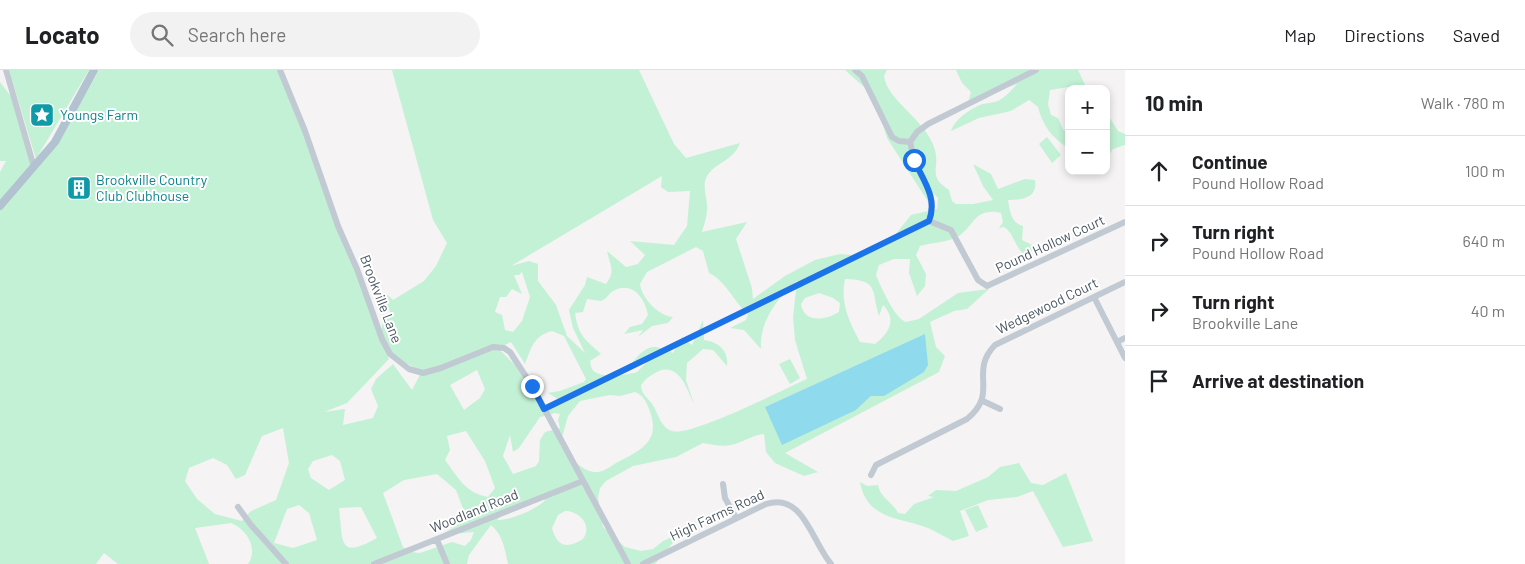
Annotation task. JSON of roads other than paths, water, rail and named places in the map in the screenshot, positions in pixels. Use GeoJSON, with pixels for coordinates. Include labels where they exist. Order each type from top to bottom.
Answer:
{"type":"FeatureCollection","features":[{"type":"Feature","properties":{"kind":"main road"},"geometry":{"type":"LineString","coordinates":[[0,206],[55,142],[94,70]]}},
{"type":"Feature","properties":{"kind":"street"},"geometry":{"type":"LineString","coordinates":[[6,70],[34,167]]}},
{"type":"Feature","properties":{"kind":"street","name":"Brookville Lane"},"geometry":{"type":"LineString","coordinates":[[280,70],[305,131],[338,226],[357,269],[382,339],[390,354],[408,369],[423,373],[493,348],[504,348],[518,363],[628,564]]}},
{"type":"Feature","properties":{"kind":"street"},"geometry":{"type":"LineString","coordinates":[[855,70],[862,76],[892,137],[899,141],[910,142]]}},
{"type":"Feature","properties":{"kind":"street"},"geometry":{"type":"LineString","coordinates":[[544,409],[929,221],[932,212],[932,198],[914,160],[910,142],[917,132],[928,124],[1036,70]]}},
{"type":"Feature","properties":{"kind":"street","name":"Pound Hollow Court"},"geometry":{"type":"LineString","coordinates":[[929,221],[951,230],[978,280],[987,286],[1125,222]]}},
{"type":"Feature","properties":{"kind":"street","name":"Wedgewood Court"},"geometry":{"type":"LineString","coordinates":[[983,401],[983,363],[995,345],[1125,282]]}},
{"type":"Feature","properties":{"kind":"street"},"geometry":{"type":"LineString","coordinates":[[1094,297],[1125,358]]}},
{"type":"Feature","properties":{"kind":"street"},"geometry":{"type":"LineString","coordinates":[[1117,342],[1125,338]]}},
{"type":"Feature","properties":{"kind":"street"},"geometry":{"type":"LineString","coordinates":[[871,474],[872,469],[879,463],[967,419],[983,401],[1000,409]]}},
{"type":"Feature","properties":{"kind":"street","name":"Woodland Road"},"geometry":{"type":"LineString","coordinates":[[374,564],[583,481]]}},
{"type":"Feature","properties":{"kind":"street"},"geometry":{"type":"LineString","coordinates":[[723,484],[725,498],[736,518]]}},
{"type":"Feature","properties":{"kind":"street","name":"High Farms Road"},"geometry":{"type":"LineString","coordinates":[[642,564],[774,501],[790,504],[800,512],[815,541],[831,564]]}},
{"type":"Feature","properties":{"kind":"street"},"geometry":{"type":"LineString","coordinates":[[238,507],[251,525],[286,564]]}},
{"type":"Feature","properties":{"kind":"street"},"geometry":{"type":"LineString","coordinates":[[437,540],[447,564]]}},
{"type":"Feature","properties":{"kind":"water"},"geometry":{"type":"Polygon","coordinates":[[[925,334],[928,365],[924,372],[884,396],[871,396],[856,410],[782,445],[765,407],[925,334]]]}},
{"type":"Feature","properties":{"kind":"place","name":"Youngs Farm"},"geometry":{"type":"Point","coordinates":[42,115]}},
{"type":"Feature","properties":{"kind":"place","name":"Brookville Country Club Clubhouse"},"geometry":{"type":"Point","coordinates":[79,188]}}]}
